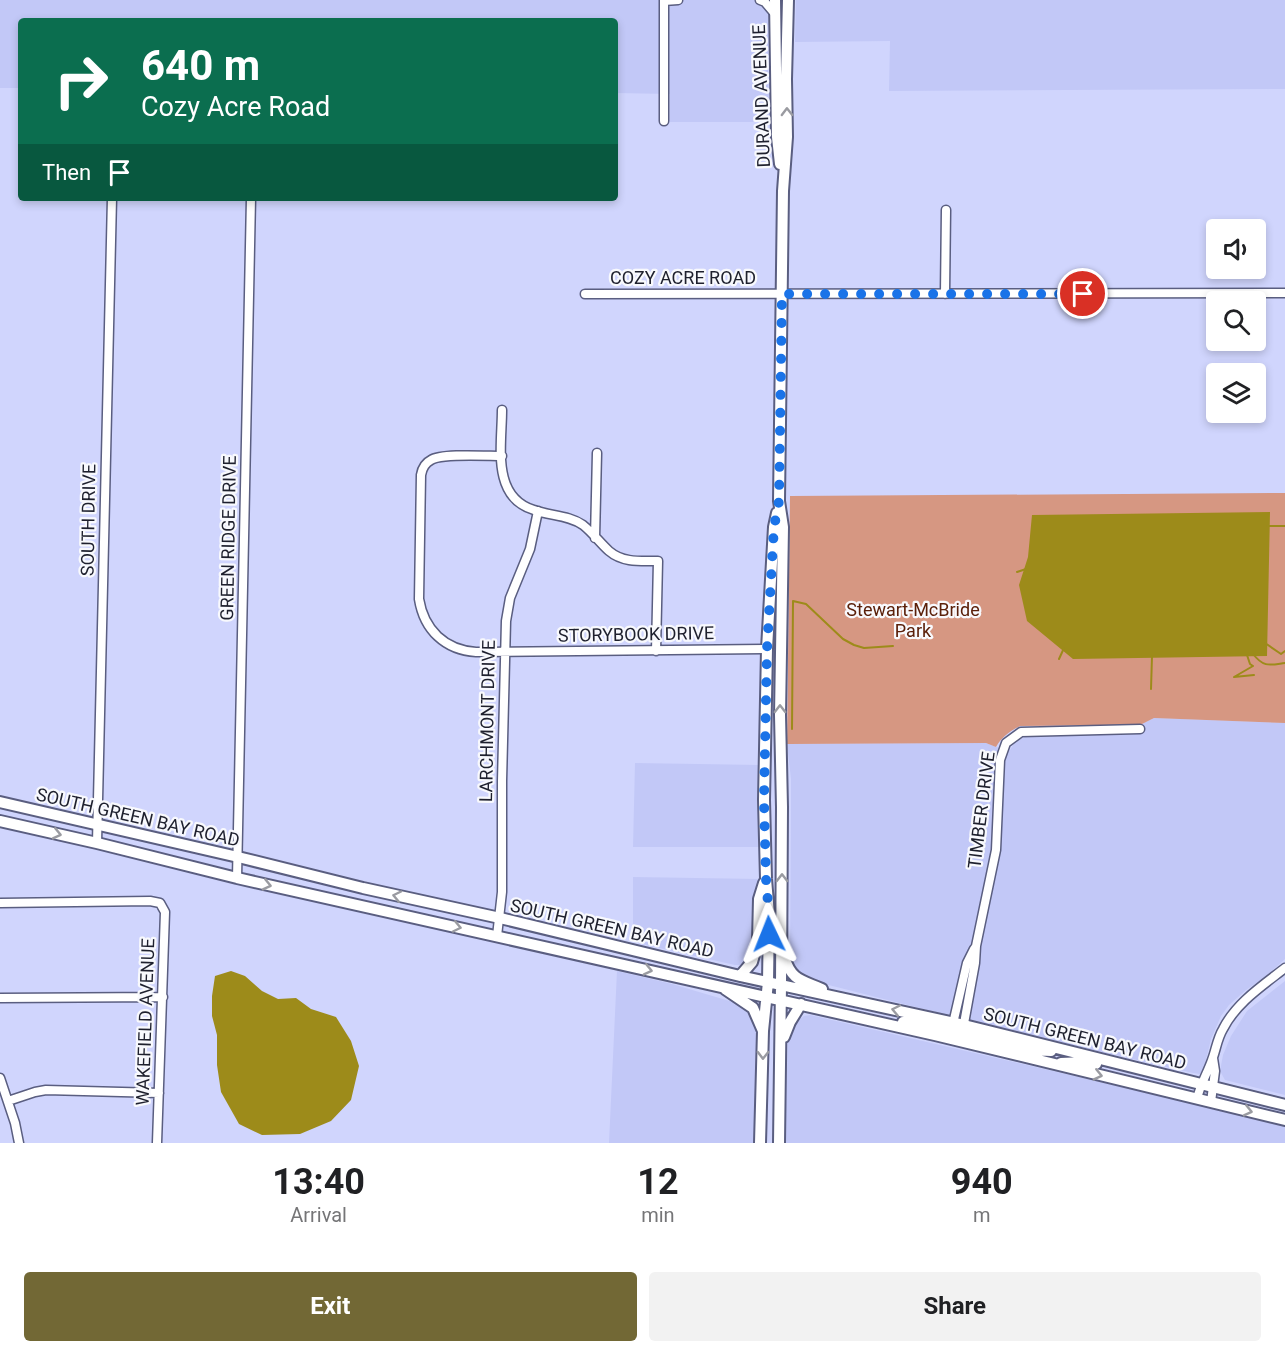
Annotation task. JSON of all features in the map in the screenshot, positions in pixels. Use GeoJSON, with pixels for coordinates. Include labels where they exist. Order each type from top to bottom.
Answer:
{"type":"FeatureCollection","features":[{"type":"Feature","properties":{"kind":"main road","name":"DURAND AVENUE"},"geometry":{"type":"LineString","coordinates":[[777,0],[775,14],[777,137],[783,191]]}},
{"type":"Feature","properties":{"kind":"main road"},"geometry":{"type":"LineString","coordinates":[[777,0],[781,2],[782,20],[787,33]]}},
{"type":"Feature","properties":{"kind":"main road","name":"DURAND AVENUE"},"geometry":{"type":"LineString","coordinates":[[779,1143],[783,527],[779,501],[788,0]]}},
{"type":"Feature","properties":{"kind":"main road","name":"DURAND AVENUE"},"geometry":{"type":"LineString","coordinates":[[760,1143],[763,1031],[768,996],[769,915],[764,800],[767,649],[774,527],[779,501]]}},
{"type":"Feature","properties":{"kind":"main road"},"geometry":{"type":"LineString","coordinates":[[765,754],[781,768]]}},
{"type":"Feature","properties":{"kind":"main road"},"geometry":{"type":"LineString","coordinates":[[764,800],[773,793],[782,807]]}},
{"type":"Feature","properties":{"kind":"main road","name":"SOUTH GREEN BAY ROAD"},"geometry":{"type":"LineString","coordinates":[[0,802],[740,976],[848,999],[1048,1063],[1085,1062],[1199,1090]]}},
{"type":"Feature","properties":{"kind":"main road","name":"SOUTH GREEN BAY ROAD"},"geometry":{"type":"LineString","coordinates":[[0,821],[237,879],[870,1020],[1073,1052],[1199,1090]]}},
{"type":"Feature","properties":{"kind":"main road"},"geometry":{"type":"LineString","coordinates":[[740,976],[752,962],[758,941],[759,899],[766,879]]}},
{"type":"Feature","properties":{"kind":"main road"},"geometry":{"type":"LineString","coordinates":[[781,950],[791,975],[848,999]]}},
{"type":"Feature","properties":{"kind":"main road"},"geometry":{"type":"LineString","coordinates":[[720,986],[753,1008],[763,1031]]}},
{"type":"Feature","properties":{"kind":"main road"},"geometry":{"type":"LineString","coordinates":[[780,1052],[790,1022],[801,1004]]}},
{"type":"Feature","properties":{"kind":"main road"},"geometry":{"type":"LineString","coordinates":[[1199,1090],[1285,1120]]}},
{"type":"Feature","properties":{"kind":"main road"},"geometry":{"type":"LineString","coordinates":[[1212,1094],[1285,1105]]}},
{"type":"Feature","properties":{"kind":"main road"},"geometry":{"type":"LineString","coordinates":[[1212,1094],[1285,1110]]}},
{"type":"Feature","properties":{"kind":"street"},"geometry":{"type":"LineString","coordinates":[[664,121],[664,0],[678,0]]}},
{"type":"Feature","properties":{"kind":"street"},"geometry":{"type":"LineString","coordinates":[[760,0],[765,2],[775,14]]}},
{"type":"Feature","properties":{"kind":"street","name":"SOUTH DRIVE"},"geometry":{"type":"LineString","coordinates":[[97,843],[112,201]]}},
{"type":"Feature","properties":{"kind":"street","name":"GREEN RIDGE DRIVE"},"geometry":{"type":"LineString","coordinates":[[237,879],[251,201]]}},
{"type":"Feature","properties":{"kind":"street"},"geometry":{"type":"LineString","coordinates":[[945,294],[946,210]]}},
{"type":"Feature","properties":{"kind":"street","name":"COZY ACRE ROAD"},"geometry":{"type":"LineString","coordinates":[[585,294],[1285,292]]}},
{"type":"Feature","properties":{"kind":"street"},"geometry":{"type":"LineString","coordinates":[[502,410],[503,476],[509,491],[520,503],[538,511],[575,521],[596,537],[610,552],[621,558],[635,561],[658,561],[656,651]]}},
{"type":"Feature","properties":{"kind":"street"},"geometry":{"type":"LineString","coordinates":[[596,537],[597,453]]}},
{"type":"Feature","properties":{"kind":"street","name":"STORYBOOK DRIVE"},"geometry":{"type":"LineString","coordinates":[[502,456],[439,457],[429,460],[423,468],[421,475],[420,609],[429,627],[442,641],[470,652],[767,649]]}},
{"type":"Feature","properties":{"kind":"street","name":"LARCHMONT DRIVE"},"geometry":{"type":"LineString","coordinates":[[497,936],[502,892],[506,621],[510,598],[530,549],[538,511]]}},
{"type":"Feature","properties":{"kind":"street","name":"TIMBER DRIVE"},"geometry":{"type":"LineString","coordinates":[[957,1032],[975,963],[976,946],[996,850],[1000,760],[1006,743],[1021,732],[1140,729]]}},
{"type":"Feature","properties":{"kind":"street","name":"WAKEFIELD AVENUE"},"geometry":{"type":"LineString","coordinates":[[0,903],[150,901],[160,903],[165,912],[157,1143]]}},
{"type":"Feature","properties":{"kind":"street"},"geometry":{"type":"LineString","coordinates":[[1199,1090],[1213,1058],[1219,1036],[1236,1009],[1285,968]]}},
{"type":"Feature","properties":{"kind":"street"},"geometry":{"type":"LineString","coordinates":[[0,998],[163,997]]}},
{"type":"Feature","properties":{"kind":"street"},"geometry":{"type":"LineString","coordinates":[[1212,1094],[1215,1071],[1213,1058]]}},
{"type":"Feature","properties":{"kind":"street"},"geometry":{"type":"LineString","coordinates":[[0,1078],[19,1143]]}},
{"type":"Feature","properties":{"kind":"street"},"geometry":{"type":"LineString","coordinates":[[8,1101],[46,1090],[159,1093]]}},
{"type":"Feature","properties":{"kind":"shaded area"},"geometry":{"type":"Polygon","coordinates":[[[0,0],[769,0],[770,122],[670,122],[670,94],[618,93],[618,18],[18,18],[18,88],[0,88],[0,0]]]}},
{"type":"Feature","properties":{"kind":"shaded area"},"geometry":{"type":"Polygon","coordinates":[[[796,0],[1285,0],[1285,89],[889,91],[890,41],[795,42],[796,0]]]}},
{"type":"Feature","properties":{"kind":"shaded area"},"geometry":{"type":"Polygon","coordinates":[[[1270,512],[1267,656],[1073,659],[1027,621],[1019,585],[1028,557],[1032,515],[1270,512]]]}},
{"type":"Feature","properties":{"kind":"shaded area"},"geometry":{"type":"Polygon","coordinates":[[[1154,718],[1285,723],[1285,959],[1229,1005],[1221,1016],[1211,1039],[1204,1068],[1200,1074],[990,1026],[809,980],[795,974],[790,964],[791,779],[787,744],[986,743],[1010,750],[1015,742],[1027,736],[1140,734],[1140,725],[1154,718]]]}},
{"type":"Feature","properties":{"kind":"shaded area"},"geometry":{"type":"Polygon","coordinates":[[[635,763],[760,765],[759,847],[633,847],[635,763]]]}},
{"type":"Feature","properties":{"kind":"shaded area"},"geometry":{"type":"Polygon","coordinates":[[[633,877],[759,879],[756,889],[756,941],[747,962],[735,965],[633,942],[633,877]]]}},
{"type":"Feature","properties":{"kind":"shaded area"},"geometry":{"type":"Polygon","coordinates":[[[231,971],[245,976],[262,991],[278,999],[296,998],[311,1009],[336,1017],[351,1041],[359,1066],[351,1100],[331,1121],[300,1134],[262,1135],[239,1124],[221,1092],[217,1065],[217,1035],[212,1016],[215,976],[231,971]]]}},
{"type":"Feature","properties":{"kind":"shaded area"},"geometry":{"type":"Polygon","coordinates":[[[617,971],[743,1005],[752,1012],[757,1025],[754,1143],[609,1143],[617,971]]]}},
{"type":"Feature","properties":{"kind":"shaded area"},"geometry":{"type":"Polygon","coordinates":[[[1285,981],[1285,1095],[1225,1080],[1220,1071],[1223,1055],[1231,1036],[1247,1011],[1285,981]]]}},
{"type":"Feature","properties":{"kind":"shaded area"},"geometry":{"type":"Polygon","coordinates":[[[810,1015],[1221,1110],[1285,1127],[1285,1143],[785,1143],[788,1035],[797,1021],[810,1015]]]}},
{"type":"Feature","properties":{"kind":"green space","name":"Stewart-McBride Park"},"geometry":{"type":"Polygon","coordinates":[[[1285,493],[1285,723],[1154,718],[1140,725],[1020,726],[1006,735],[996,747],[986,743],[787,744],[790,496],[1285,493]]]}},
{"type":"Feature","properties":{"kind":"waterway"},"geometry":{"type":"LineString","coordinates":[[1267,526],[1285,526]]}},
{"type":"Feature","properties":{"kind":"waterway"},"geometry":{"type":"LineString","coordinates":[[1017,572],[1026,569]]}},
{"type":"Feature","properties":{"kind":"waterway"},"geometry":{"type":"LineString","coordinates":[[792,729],[793,601],[806,604],[843,639],[854,645],[864,648],[893,646]]}},
{"type":"Feature","properties":{"kind":"waterway"},"geometry":{"type":"LineString","coordinates":[[1265,643],[1281,654],[1285,651]]}},
{"type":"Feature","properties":{"kind":"waterway"},"geometry":{"type":"LineString","coordinates":[[1059,659],[1064,648]]}},
{"type":"Feature","properties":{"kind":"waterway"},"geometry":{"type":"LineString","coordinates":[[1253,654],[1264,664],[1285,663]]}},
{"type":"Feature","properties":{"kind":"waterway"},"geometry":{"type":"LineString","coordinates":[[1247,655],[1253,666],[1234,677],[1254,675]]}},
{"type":"Feature","properties":{"kind":"waterway"},"geometry":{"type":"LineString","coordinates":[[1151,689],[1152,656]]}},
{"type":"Feature","properties":{"kind":"route"},"geometry":{"type":"LineString","coordinates":[[769,934],[764,800],[767,649],[774,527],[779,501],[782,294],[1083,294]]}}]}
